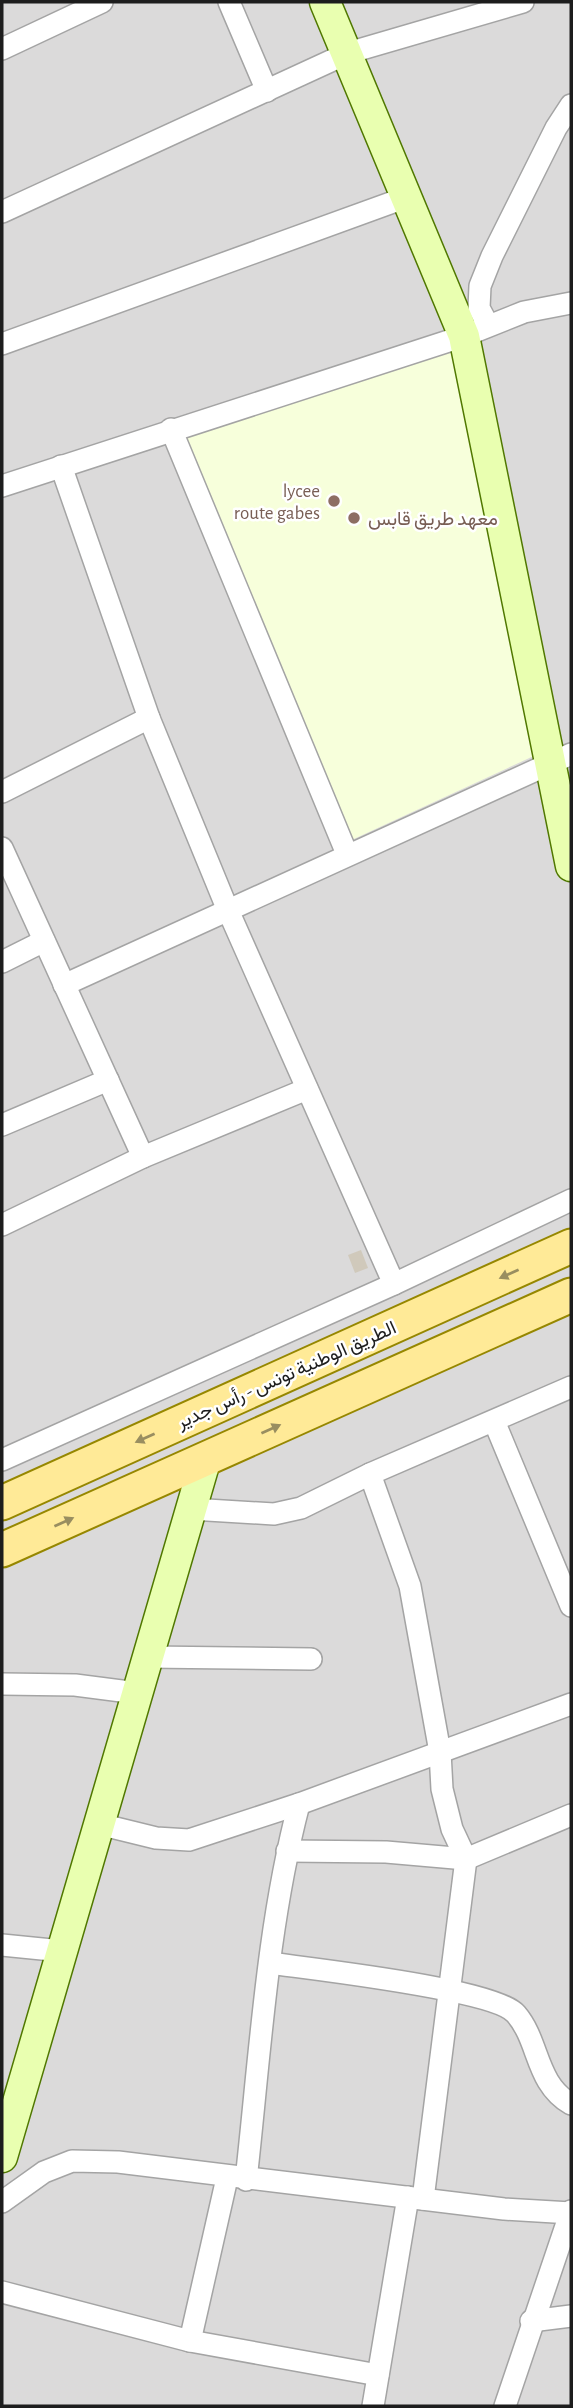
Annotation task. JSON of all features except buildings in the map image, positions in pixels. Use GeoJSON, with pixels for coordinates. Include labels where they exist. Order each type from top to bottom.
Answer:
{"type":"FeatureCollection","features":[{"type":"Feature","properties":{"kind":"main road","name":"الطريق الوطنية تونس - رأس جدير"},"geometry":{"type":"LineString","coordinates":[[2,1503],[571,1246]]}},
{"type":"Feature","properties":{"kind":"main road"},"geometry":{"type":"LineString","coordinates":[[2,1550],[206,1458],[569,1302]]}},
{"type":"Feature","properties":{"kind":"street"},"geometry":{"type":"LineString","coordinates":[[2,49],[102,2]]}},
{"type":"Feature","properties":{"kind":"street"},"geometry":{"type":"LineString","coordinates":[[229,2],[267,91]]}},
{"type":"Feature","properties":{"kind":"street"},"geometry":{"type":"LineString","coordinates":[[325,2],[407,197],[476,331],[562,759],[571,866]]}},
{"type":"Feature","properties":{"kind":"street"},"geometry":{"type":"LineString","coordinates":[[2,212],[348,53],[523,2]]}},
{"type":"Feature","properties":{"kind":"street"},"geometry":{"type":"LineString","coordinates":[[476,331],[480,286],[492,256],[556,128],[571,105]]}},
{"type":"Feature","properties":{"kind":"street"},"geometry":{"type":"LineString","coordinates":[[2,344],[407,197]]}},
{"type":"Feature","properties":{"kind":"street"},"geometry":{"type":"LineString","coordinates":[[2,486],[476,331],[524,312],[571,303]]}},
{"type":"Feature","properties":{"kind":"street"},"geometry":{"type":"LineString","coordinates":[[171,429],[347,854]]}},
{"type":"Feature","properties":{"kind":"street"},"geometry":{"type":"LineString","coordinates":[[61,466],[149,718],[227,908],[394,1283]]}},
{"type":"Feature","properties":{"kind":"street"},"geometry":{"type":"LineString","coordinates":[[2,792],[149,718]]}},
{"type":"Feature","properties":{"kind":"street"},"geometry":{"type":"LineString","coordinates":[[64,985],[227,908],[562,759]]}},
{"type":"Feature","properties":{"kind":"street"},"geometry":{"type":"LineString","coordinates":[[2,848],[143,1157]]}},
{"type":"Feature","properties":{"kind":"street"},"geometry":{"type":"LineString","coordinates":[[2,962],[44,941]]}},
{"type":"Feature","properties":{"kind":"street"},"geometry":{"type":"LineString","coordinates":[[2,1125],[107,1080]]}},
{"type":"Feature","properties":{"kind":"street"},"geometry":{"type":"LineString","coordinates":[[2,1224],[143,1157],[307,1089]]}},
{"type":"Feature","properties":{"kind":"street"},"geometry":{"type":"LineString","coordinates":[[2,1460],[571,1200]]}},
{"type":"Feature","properties":{"kind":"street"},"geometry":{"type":"LineString","coordinates":[[191,1509],[274,1514],[302,1508],[370,1474],[571,1387]]}},
{"type":"Feature","properties":{"kind":"street"},"geometry":{"type":"LineString","coordinates":[[494,1421],[571,1606]]}},
{"type":"Feature","properties":{"kind":"street"},"geometry":{"type":"LineString","coordinates":[[2,2157],[206,1458]]}},
{"type":"Feature","properties":{"kind":"street"},"geometry":{"type":"LineString","coordinates":[[370,1474],[410,1586],[440,1752],[442,1789],[448,1815],[466,1859],[449,1991],[415,2198],[373,2406]]}},
{"type":"Feature","properties":{"kind":"street"},"geometry":{"type":"LineString","coordinates":[[148,1657],[311,1659]]}},
{"type":"Feature","properties":{"kind":"street"},"geometry":{"type":"LineString","coordinates":[[2,1684],[75,1685],[137,1693]]}},
{"type":"Feature","properties":{"kind":"street"},"geometry":{"type":"LineString","coordinates":[[99,1824],[156,1838],[189,1840],[299,1804],[571,1704]]}},
{"type":"Feature","properties":{"kind":"street"},"geometry":{"type":"LineString","coordinates":[[190,2341],[237,2179],[287,1851],[299,1804]]}},
{"type":"Feature","properties":{"kind":"street"},"geometry":{"type":"LineString","coordinates":[[287,1851],[386,1852],[466,1859],[571,1815]]}},
{"type":"Feature","properties":{"kind":"street"},"geometry":{"type":"LineString","coordinates":[[2,1945],[62,1951]]}},
{"type":"Feature","properties":{"kind":"street"},"geometry":{"type":"LineString","coordinates":[[270,1963],[449,1991],[499,2003],[517,2015],[546,2078],[555,2092],[571,2104]]}},
{"type":"Feature","properties":{"kind":"street"},"geometry":{"type":"LineString","coordinates":[[2,2202],[44,2172],[72,2161],[118,2162],[237,2179],[504,2209],[571,2213],[531,2321],[505,2406]]}},
{"type":"Feature","properties":{"kind":"street"},"geometry":{"type":"LineString","coordinates":[[2,2292],[190,2341],[378,2375]]}},
{"type":"Feature","properties":{"kind":"street"},"geometry":{"type":"LineString","coordinates":[[531,2321],[571,2316]]}},
{"type":"Feature","properties":{"kind":"shaded area"},"geometry":{"type":"Polygon","coordinates":[[[2,2],[571,2],[571,2406],[2,2406],[2,2]]]}},
{"type":"Feature","properties":{"kind":"shaded area","name":"معهد طريق قابس"},"geometry":{"type":"Polygon","coordinates":[[[464,336],[538,754],[343,844],[171,429],[464,336]]]}},
{"type":"Feature","properties":{"kind":"place","name":"lycee route gabes"},"geometry":{"type":"Point","coordinates":[334,501]}},
{"type":"Feature","properties":{"kind":"place","name":"معهد طريق قابس"},"geometry":{"type":"Point","coordinates":[354,518]}}]}
